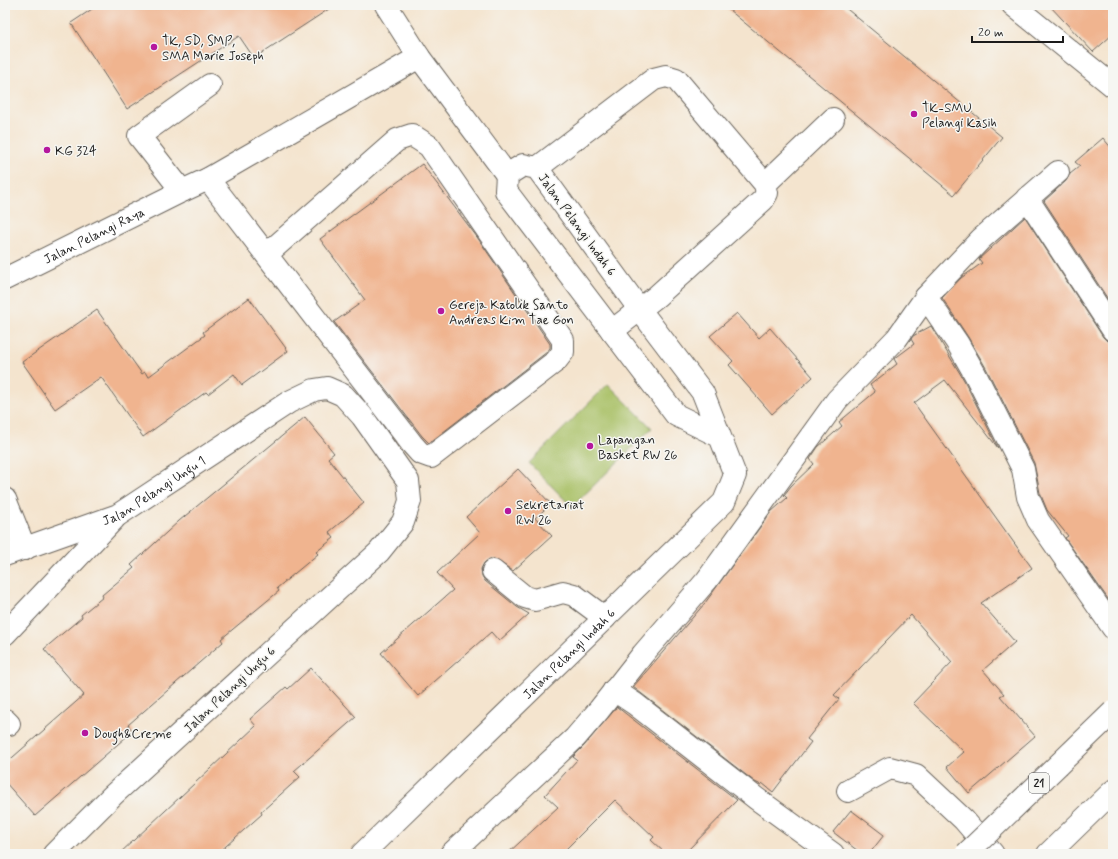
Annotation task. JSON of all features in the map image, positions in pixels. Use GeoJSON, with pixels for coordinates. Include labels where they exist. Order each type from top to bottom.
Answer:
{"type":"FeatureCollection","features":[{"type":"Feature","properties":{"kind":"main road"},"geometry":{"type":"LineString","coordinates":[[386,5],[419,57],[507,175],[506,191],[676,415],[719,436]]}},
{"type":"Feature","properties":{"kind":"main road"},"geometry":{"type":"LineString","coordinates":[[1013,5],[1113,86]]}},
{"type":"Feature","properties":{"kind":"main road","name":"Jalan Pelangi Raya"},"geometry":{"type":"LineString","coordinates":[[5,279],[208,179],[419,57]]}},
{"type":"Feature","properties":{"kind":"main road"},"geometry":{"type":"LineString","coordinates":[[537,168],[654,79],[666,76],[676,79],[765,184],[767,193],[763,200],[640,310],[612,331]]}},
{"type":"Feature","properties":{"kind":"main road"},"geometry":{"type":"LineString","coordinates":[[182,191],[139,136],[210,85]]}},
{"type":"Feature","properties":{"kind":"main road"},"geometry":{"type":"LineString","coordinates":[[765,184],[833,119]]}},
{"type":"Feature","properties":{"kind":"main road"},"geometry":{"type":"LineString","coordinates":[[208,179],[420,453],[431,457],[556,361],[564,352],[563,340],[434,152],[429,146],[412,135],[397,140],[267,254]]}},
{"type":"Feature","properties":{"kind":"main road","name":"Jalan Pelangi Indah 6"},"geometry":{"type":"LineString","coordinates":[[362,854],[724,502],[735,475],[703,393],[640,310],[537,168],[523,165],[507,175]]}},
{"type":"Feature","properties":{"kind":"main road"},"geometry":{"type":"LineString","coordinates":[[451,854],[575,738],[656,638],[707,580],[837,400],[897,338],[926,296],[981,239],[1058,172]]}},
{"type":"Feature","properties":{"kind":"main road"},"geometry":{"type":"LineString","coordinates":[[1027,198],[1113,330]]}},
{"type":"Feature","properties":{"kind":"main road"},"geometry":{"type":"LineString","coordinates":[[926,296],[958,344],[975,374],[1022,469],[1028,497],[1038,520],[1113,628]]}},
{"type":"Feature","properties":{"kind":"main road","name":"Jalan Pelangi Ungu 1"},"geometry":{"type":"LineString","coordinates":[[15,552],[118,515],[289,402],[314,390],[327,388],[343,395],[362,416],[408,481],[410,500],[403,522]]}},
{"type":"Feature","properties":{"kind":"main road"},"geometry":{"type":"LineString","coordinates":[[5,500],[15,552]]}},
{"type":"Feature","properties":{"kind":"main road"},"geometry":{"type":"LineString","coordinates":[[5,634],[118,515]]}},
{"type":"Feature","properties":{"kind":"main road","name":"Jalan Pelangi Ungu 6"},"geometry":{"type":"LineString","coordinates":[[54,854],[113,795],[378,552],[403,522]]}},
{"type":"Feature","properties":{"kind":"main road"},"geometry":{"type":"LineString","coordinates":[[493,570],[524,597],[535,600],[563,592],[574,595],[604,618]]}},
{"type":"Feature","properties":{"kind":"main road"},"geometry":{"type":"LineString","coordinates":[[614,690],[635,704],[757,799],[833,854]]}},
{"type":"Feature","properties":{"kind":"main road","name":"21"},"geometry":{"type":"LineString","coordinates":[[966,854],[1113,712]]}},
{"type":"Feature","properties":{"kind":"main road"},"geometry":{"type":"LineString","coordinates":[[848,791],[890,768],[916,774],[964,820],[993,854]]}},
{"type":"Feature","properties":{"kind":"main road"},"geometry":{"type":"LineString","coordinates":[[1048,854],[1113,791]]}},
{"type":"Feature","properties":{"kind":"green space","name":"Lapangan Basket RW 26"},"geometry":{"type":"Polygon","coordinates":[[[608,384],[652,428],[572,507],[529,463],[608,384]]]}},
{"type":"Feature","properties":{"kind":"building","name":"TK, SD, SMP, SMA Marie Joseph"},"geometry":{"type":"Polygon","coordinates":[[[98,5],[335,5],[254,58],[239,36],[127,109],[71,23],[98,5]]]}},
{"type":"Feature","properties":{"kind":"building","name":"TK-SMU Pelangi Kasih"},"geometry":{"type":"Polygon","coordinates":[[[723,5],[842,5],[1002,137],[954,195],[723,5]]]}},
{"type":"Feature","properties":{"kind":"building"},"geometry":{"type":"Polygon","coordinates":[[[1049,5],[1113,5],[1113,34],[1093,52],[1049,5]]]}},
{"type":"Feature","properties":{"kind":"building"},"geometry":{"type":"Polygon","coordinates":[[[1103,138],[1113,150],[1113,307],[1044,201],[1066,181],[1070,174],[1080,166],[1075,162],[1103,138]]]}},
{"type":"Feature","properties":{"kind":"building","name":"Gereja Katolik Santo Andreas Kim Tae Gon"},"geometry":{"type":"Polygon","coordinates":[[[422,164],[477,237],[550,344],[550,348],[547,352],[429,443],[334,322],[365,300],[320,239],[422,164]]]}},
{"type":"Feature","properties":{"kind":"building"},"geometry":{"type":"Polygon","coordinates":[[[1025,217],[1103,337],[1107,341],[1113,342],[1113,606],[1065,538],[1068,536],[1047,510],[1040,493],[1034,463],[986,368],[968,337],[942,298],[961,278],[982,263],[979,259],[1025,217]]]}},
{"type":"Feature","properties":{"kind":"building"},"geometry":{"type":"Polygon","coordinates":[[[249,298],[288,351],[242,385],[234,374],[208,394],[206,392],[143,437],[101,377],[55,409],[22,362],[97,310],[142,374],[145,372],[148,377],[205,335],[203,332],[249,298]]]}},
{"type":"Feature","properties":{"kind":"building"},"geometry":{"type":"Polygon","coordinates":[[[737,313],[759,338],[770,328],[813,377],[772,414],[729,365],[733,361],[710,336],[737,313]]]}},
{"type":"Feature","properties":{"kind":"building"},"geometry":{"type":"Polygon","coordinates":[[[931,326],[964,380],[998,448],[945,380],[914,403],[1032,568],[981,603],[1015,642],[983,670],[1004,694],[1000,696],[1035,736],[969,793],[947,767],[964,752],[913,703],[952,662],[911,615],[834,695],[839,699],[807,739],[811,742],[773,792],[762,783],[761,785],[755,782],[633,687],[705,603],[771,512],[787,498],[784,495],[791,486],[814,464],[810,459],[818,447],[842,426],[839,422],[875,392],[870,385],[897,364],[894,359],[914,344],[911,339],[913,336],[931,326]]]}},
{"type":"Feature","properties":{"kind":"building"},"geometry":{"type":"Polygon","coordinates":[[[305,417],[334,453],[328,458],[364,503],[329,532],[334,538],[316,552],[318,554],[277,588],[279,591],[221,639],[223,642],[128,725],[133,731],[35,816],[5,782],[5,764],[84,695],[44,649],[82,617],[81,615],[103,597],[102,595],[134,568],[131,565],[179,521],[305,417]]]}},
{"type":"Feature","properties":{"kind":"building"},"geometry":{"type":"Polygon","coordinates":[[[518,469],[551,504],[535,518],[552,536],[513,571],[495,559],[489,559],[484,563],[481,569],[482,576],[485,581],[517,607],[529,614],[499,641],[491,632],[418,696],[381,653],[453,590],[437,573],[480,533],[466,517],[518,469]]]}},
{"type":"Feature","properties":{"kind":"building"},"geometry":{"type":"Polygon","coordinates":[[[311,668],[356,717],[294,771],[300,777],[261,812],[262,814],[217,854],[119,854],[256,726],[250,719],[286,687],[288,689],[311,668]]]}},
{"type":"Feature","properties":{"kind":"building"},"geometry":{"type":"Polygon","coordinates":[[[617,707],[737,800],[684,854],[666,854],[651,840],[654,837],[615,800],[561,854],[507,854],[558,807],[545,795],[577,760],[573,757],[617,707]]]}},
{"type":"Feature","properties":{"kind":"building"},"geometry":{"type":"Polygon","coordinates":[[[851,810],[884,835],[869,854],[862,854],[833,832],[851,810]]]}},
{"type":"Feature","properties":{"kind":"place","name":"TK, SD, SMP, SMA Marie Joseph"},"geometry":{"type":"Point","coordinates":[154,47]}},
{"type":"Feature","properties":{"kind":"place","name":"TK-SMU Pelangi Kasih"},"geometry":{"type":"Point","coordinates":[914,114]}},
{"type":"Feature","properties":{"kind":"place","name":"KG 324"},"geometry":{"type":"Point","coordinates":[47,150]}},
{"type":"Feature","properties":{"kind":"place","name":"Gereja Katolik Santo Andreas Kim Tae Gon"},"geometry":{"type":"Point","coordinates":[441,311]}},
{"type":"Feature","properties":{"kind":"place","name":"Lapangan Basket RW 26"},"geometry":{"type":"Point","coordinates":[590,446]}},
{"type":"Feature","properties":{"kind":"place","name":"Sekretariat RW 26"},"geometry":{"type":"Point","coordinates":[508,511]}},
{"type":"Feature","properties":{"kind":"place","name":"Dough&Creme"},"geometry":{"type":"Point","coordinates":[85,733]}}]}
